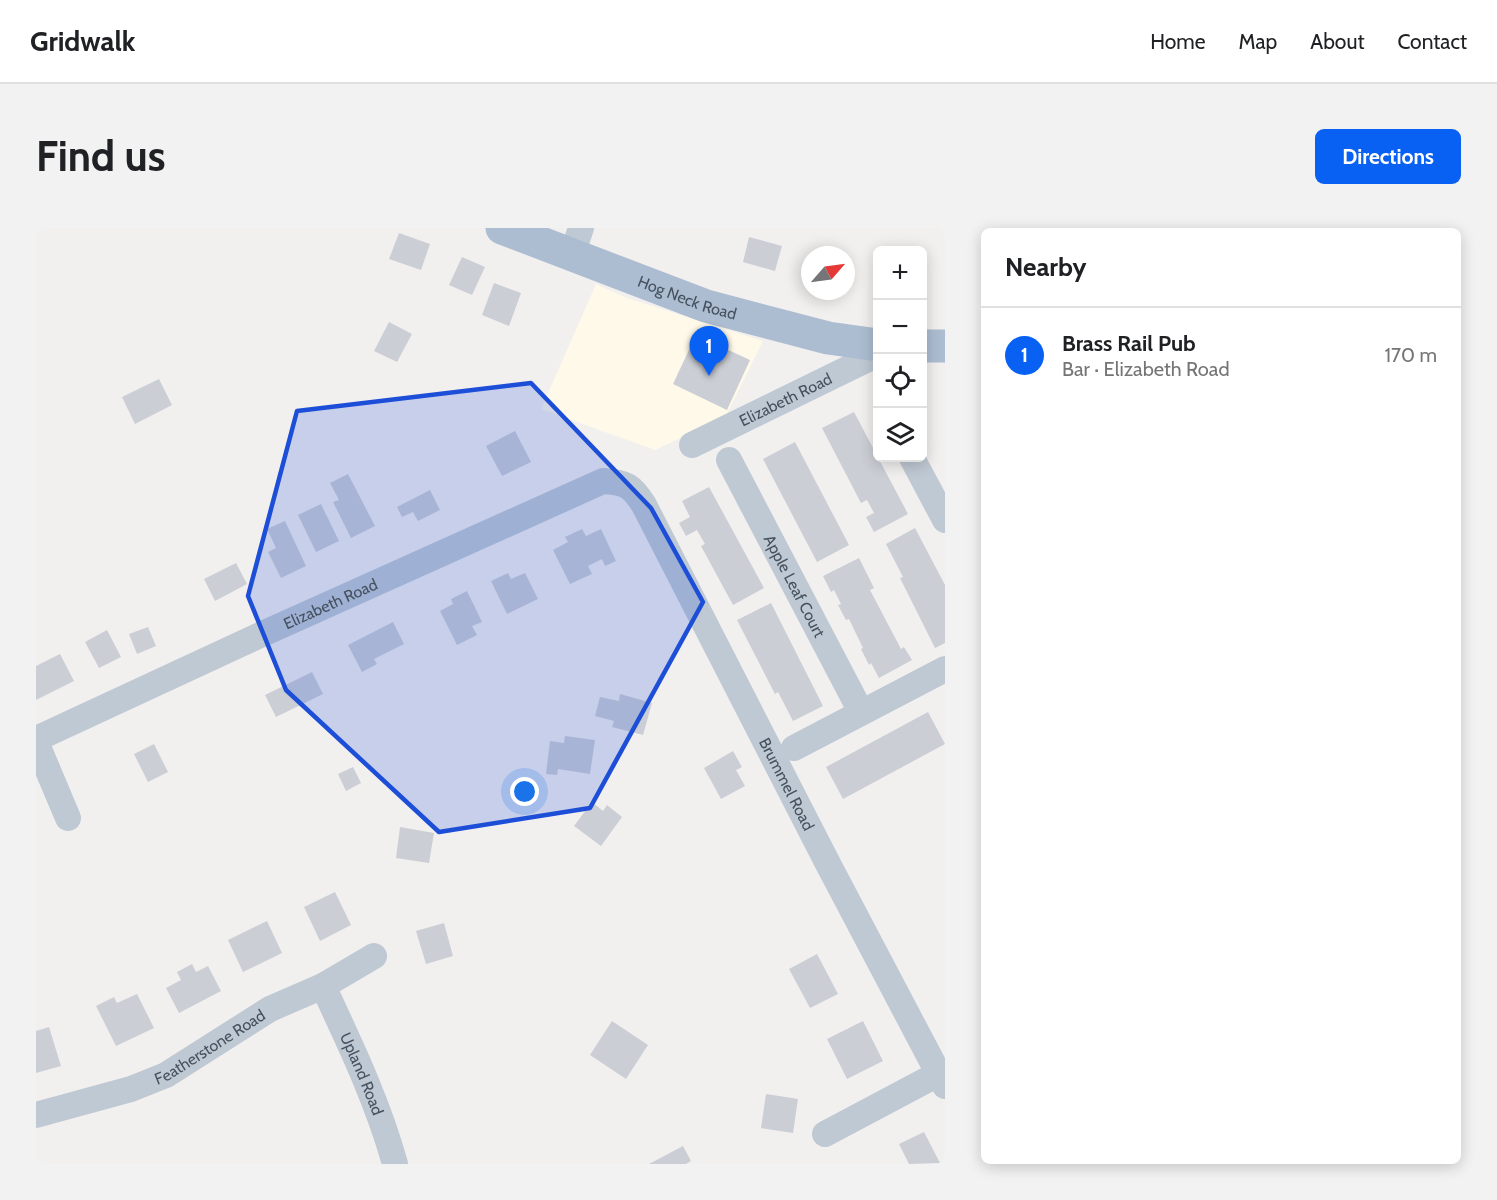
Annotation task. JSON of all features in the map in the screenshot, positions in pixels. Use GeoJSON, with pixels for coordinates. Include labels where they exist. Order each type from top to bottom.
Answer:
{"type":"FeatureCollection","features":[{"type":"Feature","properties":{"kind":"main road","name":"Hog Neck Road"},"geometry":{"type":"LineString","coordinates":[[502,228],[577,241],[706,306],[828,338],[873,344]]}},
{"type":"Feature","properties":{"kind":"main road"},"geometry":{"type":"LineString","coordinates":[[927,345],[945,346]]}},
{"type":"Feature","properties":{"kind":"street"},"geometry":{"type":"LineString","coordinates":[[927,342],[945,332]]}},
{"type":"Feature","properties":{"kind":"street","name":"Elizabeth Road"},"geometry":{"type":"LineString","coordinates":[[692,445],[873,356]]}},
{"type":"Feature","properties":{"kind":"street","name":"Apple Leaf Court"},"geometry":{"type":"LineString","coordinates":[[729,460],[861,712]]}},
{"type":"Feature","properties":{"kind":"street"},"geometry":{"type":"LineString","coordinates":[[914,462],[945,520]]}},
{"type":"Feature","properties":{"kind":"street","name":"Elizabeth Road"},"geometry":{"type":"LineString","coordinates":[[36,741],[258,636],[603,481],[618,481],[627,485]]}},
{"type":"Feature","properties":{"kind":"street","name":"Brummel Road"},"geometry":{"type":"LineString","coordinates":[[627,485],[636,492],[644,505],[835,878],[942,1080]]}},
{"type":"Feature","properties":{"kind":"street"},"geometry":{"type":"LineString","coordinates":[[794,748],[945,669]]}},
{"type":"Feature","properties":{"kind":"street"},"geometry":{"type":"LineString","coordinates":[[36,741],[68,818]]}},
{"type":"Feature","properties":{"kind":"street","name":"Featherstone Road"},"geometry":{"type":"LineString","coordinates":[[36,1115],[131,1089],[166,1075],[270,1009],[323,986],[374,956]]}},
{"type":"Feature","properties":{"kind":"street","name":"Upland Road"},"geometry":{"type":"LineString","coordinates":[[323,986],[366,1079],[388,1139],[394,1164]]}},
{"type":"Feature","properties":{"kind":"street"},"geometry":{"type":"LineString","coordinates":[[825,1134],[942,1080]]}},
{"type":"Feature","properties":{"kind":"highlighted area"},"geometry":{"type":"Polygon","coordinates":[[[531,383],[651,508],[703,602],[590,808],[439,832],[286,690],[248,596],[297,411],[531,383]]]}},
{"type":"Feature","properties":{"kind":"shaded area"},"geometry":{"type":"Polygon","coordinates":[[[596,284],[627,298],[763,341],[726,416],[655,450],[541,409],[596,284]]]}},
{"type":"Feature","properties":{"kind":"building"},"geometry":{"type":"Polygon","coordinates":[[[399,233],[430,244],[421,270],[389,259],[399,233]]]}},
{"type":"Feature","properties":{"kind":"building"},"geometry":{"type":"Polygon","coordinates":[[[749,237],[782,246],[775,271],[743,262],[749,237]]]}},
{"type":"Feature","properties":{"kind":"building"},"geometry":{"type":"Polygon","coordinates":[[[462,257],[485,267],[472,295],[449,285],[462,257]]]}},
{"type":"Feature","properties":{"kind":"building"},"geometry":{"type":"Polygon","coordinates":[[[494,283],[521,293],[509,326],[482,315],[494,283]]]}},
{"type":"Feature","properties":{"kind":"building"},"geometry":{"type":"Polygon","coordinates":[[[389,322],[412,334],[397,362],[374,351],[389,322]]]}},
{"type":"Feature","properties":{"kind":"building"},"geometry":{"type":"Polygon","coordinates":[[[696,335],[750,360],[727,410],[673,384],[696,335]]]}},
{"type":"Feature","properties":{"kind":"building"},"geometry":{"type":"Polygon","coordinates":[[[159,379],[172,405],[135,424],[122,397],[159,379]]]}},
{"type":"Feature","properties":{"kind":"building"},"geometry":{"type":"Polygon","coordinates":[[[854,412],[873,448],[873,462],[880,462],[908,514],[874,532],[866,517],[874,513],[867,500],[861,503],[822,428],[854,412]]]}},
{"type":"Feature","properties":{"kind":"building"},"geometry":{"type":"Polygon","coordinates":[[[515,431],[531,462],[502,476],[486,446],[515,431]]]}},
{"type":"Feature","properties":{"kind":"building"},"geometry":{"type":"Polygon","coordinates":[[[795,442],[849,545],[817,562],[763,459],[795,442]]]}},
{"type":"Feature","properties":{"kind":"building"},"geometry":{"type":"Polygon","coordinates":[[[348,474],[375,526],[351,538],[333,502],[339,500],[330,483],[348,474]]]}},
{"type":"Feature","properties":{"kind":"building"},"geometry":{"type":"Polygon","coordinates":[[[709,487],[764,588],[733,605],[701,546],[705,544],[697,530],[686,536],[679,523],[690,517],[682,501],[709,487]]]}},
{"type":"Feature","properties":{"kind":"building"},"geometry":{"type":"Polygon","coordinates":[[[430,490],[440,510],[418,521],[413,512],[402,517],[397,507],[430,490]]]}},
{"type":"Feature","properties":{"kind":"building"},"geometry":{"type":"Polygon","coordinates":[[[321,504],[339,541],[316,552],[298,515],[321,504]]]}},
{"type":"Feature","properties":{"kind":"building"},"geometry":{"type":"Polygon","coordinates":[[[285,521],[306,566],[281,578],[268,552],[276,548],[267,529],[285,521]]]}},
{"type":"Feature","properties":{"kind":"building"},"geometry":{"type":"Polygon","coordinates":[[[915,528],[945,585],[945,643],[935,648],[900,578],[903,577],[886,544],[915,528]]]}},
{"type":"Feature","properties":{"kind":"building"},"geometry":{"type":"Polygon","coordinates":[[[582,529],[586,536],[601,529],[616,561],[605,566],[602,559],[588,566],[592,574],[570,584],[553,550],[568,542],[565,537],[582,529]]]}},
{"type":"Feature","properties":{"kind":"building"},"geometry":{"type":"Polygon","coordinates":[[[859,558],[874,588],[870,590],[901,649],[904,647],[912,660],[879,678],[871,663],[869,665],[849,619],[846,620],[838,605],[841,604],[834,590],[831,592],[823,576],[859,558]]]}},
{"type":"Feature","properties":{"kind":"building"},"geometry":{"type":"Polygon","coordinates":[[[236,563],[247,584],[215,601],[204,579],[236,563]]]}},
{"type":"Feature","properties":{"kind":"building"},"geometry":{"type":"Polygon","coordinates":[[[508,573],[511,579],[525,573],[538,599],[507,614],[491,581],[508,573]]]}},
{"type":"Feature","properties":{"kind":"building"},"geometry":{"type":"Polygon","coordinates":[[[467,591],[482,622],[472,626],[477,635],[457,645],[440,611],[453,604],[451,599],[467,591]]]}},
{"type":"Feature","properties":{"kind":"building"},"geometry":{"type":"Polygon","coordinates":[[[771,603],[823,706],[793,721],[778,692],[775,694],[737,620],[771,603]]]}},
{"type":"Feature","properties":{"kind":"building"},"geometry":{"type":"Polygon","coordinates":[[[393,622],[404,644],[374,659],[377,664],[362,672],[348,645],[393,622]]]}},
{"type":"Feature","properties":{"kind":"building"},"geometry":{"type":"Polygon","coordinates":[[[148,627],[156,646],[137,654],[129,634],[148,627]]]}},
{"type":"Feature","properties":{"kind":"building"},"geometry":{"type":"Polygon","coordinates":[[[107,630],[121,657],[99,668],[85,642],[107,630]]]}},
{"type":"Feature","properties":{"kind":"building"},"geometry":{"type":"Polygon","coordinates":[[[60,654],[74,681],[36,700],[36,666],[60,654]]]}},
{"type":"Feature","properties":{"kind":"building"},"geometry":{"type":"Polygon","coordinates":[[[312,672],[323,694],[276,717],[265,695],[312,672]]]}},
{"type":"Feature","properties":{"kind":"building"},"geometry":{"type":"Polygon","coordinates":[[[620,694],[652,703],[643,735],[612,727],[614,721],[595,716],[600,697],[619,701],[620,694]]]}},
{"type":"Feature","properties":{"kind":"building"},"geometry":{"type":"Polygon","coordinates":[[[928,712],[945,744],[843,799],[826,767],[928,712]]]}},
{"type":"Feature","properties":{"kind":"building"},"geometry":{"type":"Polygon","coordinates":[[[565,736],[595,740],[590,774],[558,769],[557,775],[546,774],[550,741],[564,743],[565,736]]]}},
{"type":"Feature","properties":{"kind":"building"},"geometry":{"type":"Polygon","coordinates":[[[154,744],[168,772],[148,782],[134,754],[154,744]]]}},
{"type":"Feature","properties":{"kind":"building"},"geometry":{"type":"Polygon","coordinates":[[[733,751],[742,767],[736,770],[745,786],[721,799],[704,768],[733,751]]]}},
{"type":"Feature","properties":{"kind":"building"},"geometry":{"type":"Polygon","coordinates":[[[353,767],[361,783],[346,791],[338,774],[353,767]]]}},
{"type":"Feature","properties":{"kind":"building"},"geometry":{"type":"Polygon","coordinates":[[[592,802],[603,811],[607,805],[622,817],[601,846],[574,826],[592,802]]]}},
{"type":"Feature","properties":{"kind":"building"},"geometry":{"type":"Polygon","coordinates":[[[400,827],[434,833],[429,863],[396,858],[400,827]]]}},
{"type":"Feature","properties":{"kind":"building"},"geometry":{"type":"Polygon","coordinates":[[[335,892],[351,925],[320,941],[304,907],[335,892]]]}},
{"type":"Feature","properties":{"kind":"building"},"geometry":{"type":"Polygon","coordinates":[[[267,921],[282,953],[243,972],[228,940],[267,921]]]}},
{"type":"Feature","properties":{"kind":"building"},"geometry":{"type":"Polygon","coordinates":[[[444,923],[453,956],[426,964],[416,931],[444,923]]]}},
{"type":"Feature","properties":{"kind":"building"},"geometry":{"type":"Polygon","coordinates":[[[817,954],[838,994],[810,1008],[789,969],[817,954]]]}},
{"type":"Feature","properties":{"kind":"building"},"geometry":{"type":"Polygon","coordinates":[[[192,964],[196,972],[208,966],[221,991],[179,1013],[166,988],[181,980],[177,972],[192,964]]]}},
{"type":"Feature","properties":{"kind":"building"},"geometry":{"type":"Polygon","coordinates":[[[137,994],[154,1028],[116,1046],[96,1006],[114,997],[117,1003],[137,994]]]}},
{"type":"Feature","properties":{"kind":"building"},"geometry":{"type":"Polygon","coordinates":[[[612,1021],[648,1045],[626,1079],[590,1055],[612,1021]]]}},
{"type":"Feature","properties":{"kind":"building"},"geometry":{"type":"Polygon","coordinates":[[[863,1021],[883,1061],[847,1079],[827,1039],[863,1021]]]}},
{"type":"Feature","properties":{"kind":"building"},"geometry":{"type":"Polygon","coordinates":[[[49,1027],[61,1066],[36,1073],[36,1031],[49,1027]]]}},
{"type":"Feature","properties":{"kind":"building"},"geometry":{"type":"Polygon","coordinates":[[[766,1094],[798,1099],[793,1133],[761,1128],[766,1094]]]}},
{"type":"Feature","properties":{"kind":"building"},"geometry":{"type":"Polygon","coordinates":[[[924,1132],[940,1163],[909,1164],[899,1144],[924,1132]]]}},
{"type":"Feature","properties":{"kind":"building"},"geometry":{"type":"Polygon","coordinates":[[[683,1146],[691,1161],[686,1164],[649,1164],[683,1146]]]}},
{"type":"Feature","properties":{"kind":"place","name":"Brass Rail Pub"},"geometry":{"type":"Point","coordinates":[709,376]}}]}
